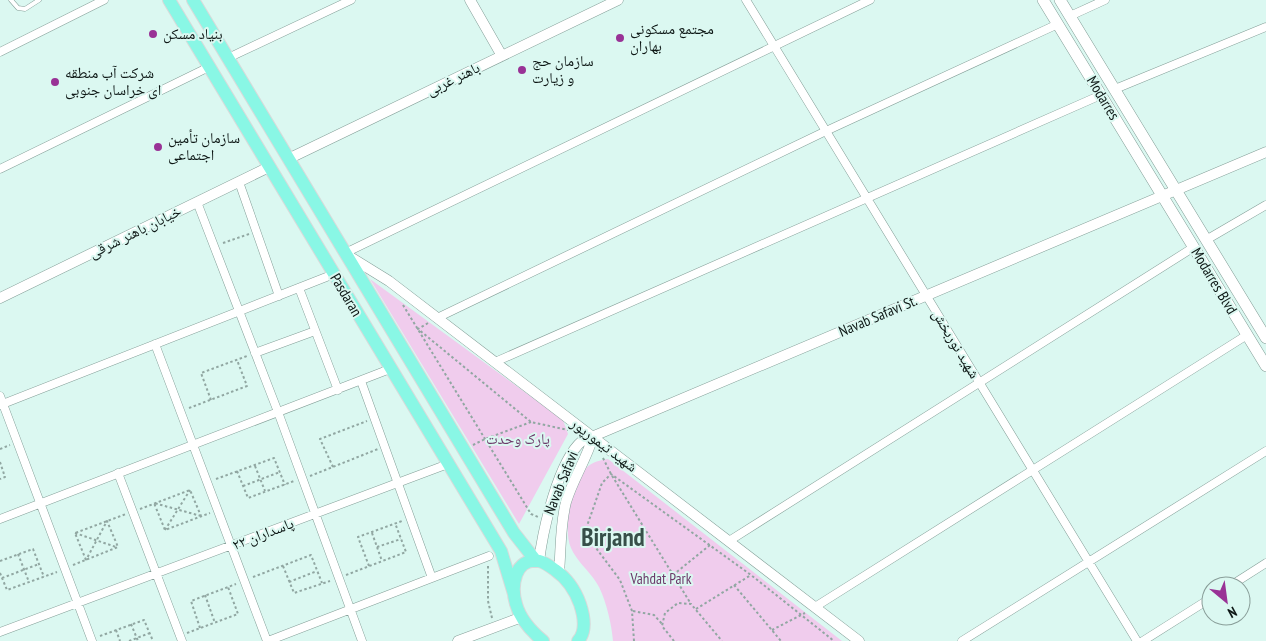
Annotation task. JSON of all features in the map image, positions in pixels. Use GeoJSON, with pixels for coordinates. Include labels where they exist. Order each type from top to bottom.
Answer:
{"type":"FeatureCollection","features":[{"type":"Feature","properties":{"kind":"main road","name":"Pasdaran"},"geometry":{"type":"LineString","coordinates":[[169,0],[501,551],[516,605],[530,630],[543,641]]}},
{"type":"Feature","properties":{"kind":"main road","name":"Pasdaran"},"geometry":{"type":"LineString","coordinates":[[192,0],[514,533],[538,561]]}},
{"type":"Feature","properties":{"kind":"main road","name":"Modarres"},"geometry":{"type":"LineString","coordinates":[[1043,0],[1162,196]]}},
{"type":"Feature","properties":{"kind":"main road","name":"Modarres"},"geometry":{"type":"LineString","coordinates":[[1060,0],[1176,190]]}},
{"type":"Feature","properties":{"kind":"main road","name":"Modarres Blvd"},"geometry":{"type":"LineString","coordinates":[[1176,190],[1266,338]]}},
{"type":"Feature","properties":{"kind":"main road","name":"Modarres Blvd"},"geometry":{"type":"LineString","coordinates":[[1162,196],[1266,366]]}},
{"type":"Feature","properties":{"kind":"main road"},"geometry":{"type":"LineString","coordinates":[[514,594],[513,584],[520,568],[527,563],[538,561],[559,573],[571,586],[592,641]]}},
{"type":"Feature","properties":{"kind":"main road"},"geometry":{"type":"LineString","coordinates":[[578,641],[582,637],[584,618]]}},
{"type":"Feature","properties":{"kind":"street"},"geometry":{"type":"LineString","coordinates":[[0,52],[104,0]]}},
{"type":"Feature","properties":{"kind":"street"},"geometry":{"type":"LineString","coordinates":[[228,58],[351,0]]}},
{"type":"Feature","properties":{"kind":"street"},"geometry":{"type":"LineString","coordinates":[[470,0],[502,56]]}},
{"type":"Feature","properties":{"kind":"street","name":"باهنر غربی"},"geometry":{"type":"LineString","coordinates":[[288,159],[618,0]]}},
{"type":"Feature","properties":{"kind":"street","name":"شهید نوربخش"},"geometry":{"type":"LineString","coordinates":[[746,0],[1137,641]]}},
{"type":"Feature","properties":{"kind":"street"},"geometry":{"type":"LineString","coordinates":[[345,253],[870,0]]}},
{"type":"Feature","properties":{"kind":"street"},"geometry":{"type":"LineString","coordinates":[[1070,16],[1105,0]]}},
{"type":"Feature","properties":{"kind":"street"},"geometry":{"type":"LineString","coordinates":[[437,318],[826,131],[1058,24]]}},
{"type":"Feature","properties":{"kind":"street"},"geometry":{"type":"LineString","coordinates":[[1114,89],[1266,26]]}},
{"type":"Feature","properties":{"kind":"street"},"geometry":{"type":"LineString","coordinates":[[0,169],[209,67]]}},
{"type":"Feature","properties":{"kind":"street"},"geometry":{"type":"LineString","coordinates":[[495,362],[1101,95]]}},
{"type":"Feature","properties":{"kind":"street"},"geometry":{"type":"LineString","coordinates":[[1176,190],[1266,152]]}},
{"type":"Feature","properties":{"kind":"street","name":"خیابان باهنر شرقی"},"geometry":{"type":"LineString","coordinates":[[0,298],[269,167]]}},
{"type":"Feature","properties":{"kind":"street"},"geometry":{"type":"LineString","coordinates":[[239,182],[279,296]]}},
{"type":"Feature","properties":{"kind":"street","name":"Navab Safavi St."},"geometry":{"type":"LineString","coordinates":[[593,437],[1176,190]]}},
{"type":"Feature","properties":{"kind":"street"},"geometry":{"type":"LineString","coordinates":[[197,202],[278,412],[362,641]]}},
{"type":"Feature","properties":{"kind":"street"},"geometry":{"type":"LineString","coordinates":[[1206,240],[1266,205]]}},
{"type":"Feature","properties":{"kind":"street"},"geometry":{"type":"LineString","coordinates":[[729,541],[1194,247]]}},
{"type":"Feature","properties":{"kind":"street","name":"شهید تیمورپور"},"geometry":{"type":"LineString","coordinates":[[345,253],[389,282],[437,318],[859,641]]}},
{"type":"Feature","properties":{"kind":"street"},"geometry":{"type":"LineString","coordinates":[[91,640],[1,401],[155,344],[334,274]]}},
{"type":"Feature","properties":{"kind":"street"},"geometry":{"type":"LineString","coordinates":[[299,288],[338,390]]}},
{"type":"Feature","properties":{"kind":"street"},"geometry":{"type":"LineString","coordinates":[[255,353],[315,331]]}},
{"type":"Feature","properties":{"kind":"street"},"geometry":{"type":"LineString","coordinates":[[814,607],[1247,335]]}},
{"type":"Feature","properties":{"kind":"street"},"geometry":{"type":"LineString","coordinates":[[155,344],[268,641],[489,556]]}},
{"type":"Feature","properties":{"kind":"street"},"geometry":{"type":"LineString","coordinates":[[0,519],[390,369]]}},
{"type":"Feature","properties":{"kind":"street"},"geometry":{"type":"LineString","coordinates":[[361,381],[432,578]]}},
{"type":"Feature","properties":{"kind":"street","name":"Navab Safavi"},"geometry":{"type":"LineString","coordinates":[[538,561],[552,498],[564,469],[576,446],[582,441],[593,437]]}},
{"type":"Feature","properties":{"kind":"street","name":"Navab Safavi"},"geometry":{"type":"LineString","coordinates":[[559,573],[566,504],[593,437]]}},
{"type":"Feature","properties":{"kind":"street"},"geometry":{"type":"LineString","coordinates":[[962,641],[1266,451]]}},
{"type":"Feature","properties":{"kind":"street","name":"پاسداران ۲۲"},"geometry":{"type":"LineString","coordinates":[[0,632],[448,464]]}},
{"type":"Feature","properties":{"kind":"street"},"geometry":{"type":"LineString","coordinates":[[118,473],[181,638]]}},
{"type":"Feature","properties":{"kind":"street"},"geometry":{"type":"LineString","coordinates":[[1246,576],[1266,563]]}},
{"type":"Feature","properties":{"kind":"street"},"geometry":{"type":"LineString","coordinates":[[1143,641],[1201,604]]}},
{"type":"Feature","properties":{"kind":"street"},"geometry":{"type":"LineString","coordinates":[[458,641],[522,617]]}},
{"type":"Feature","properties":{"kind":"lane"},"geometry":{"type":"LineString","coordinates":[[11,0],[18,8],[24,9],[40,0]]}},
{"type":"Feature","properties":{"kind":"path"},"geometry":{"type":"LineString","coordinates":[[214,247],[256,231]]}},
{"type":"Feature","properties":{"kind":"path"},"geometry":{"type":"LineString","coordinates":[[404,305],[531,514],[546,521]]}},
{"type":"Feature","properties":{"kind":"path"},"geometry":{"type":"LineString","coordinates":[[418,329],[531,422],[570,431]]}},
{"type":"Feature","properties":{"kind":"path"},"geometry":{"type":"LineString","coordinates":[[211,400],[201,373],[255,353]]}},
{"type":"Feature","properties":{"kind":"path"},"geometry":{"type":"LineString","coordinates":[[180,411],[247,386],[237,360]]}},
{"type":"Feature","properties":{"kind":"path"},"geometry":{"type":"LineString","coordinates":[[333,467],[320,439],[374,418]]}},
{"type":"Feature","properties":{"kind":"path"},"geometry":{"type":"LineString","coordinates":[[464,450],[485,438],[531,422]]}},
{"type":"Feature","properties":{"kind":"path"},"geometry":{"type":"LineString","coordinates":[[593,437],[611,474],[691,604],[722,641]]}},
{"type":"Feature","properties":{"kind":"path"},"geometry":{"type":"LineString","coordinates":[[237,471],[248,498],[385,447]]}},
{"type":"Feature","properties":{"kind":"path"},"geometry":{"type":"LineString","coordinates":[[207,482],[274,458],[285,485]]}},
{"type":"Feature","properties":{"kind":"path"},"geometry":{"type":"LineString","coordinates":[[0,464],[5,477],[0,479]]}},
{"type":"Feature","properties":{"kind":"path"},"geometry":{"type":"LineString","coordinates":[[255,465],[265,492]]}},
{"type":"Feature","properties":{"kind":"path"},"geometry":{"type":"LineString","coordinates":[[243,486],[280,472]]}},
{"type":"Feature","properties":{"kind":"path"},"geometry":{"type":"LineString","coordinates":[[611,474],[751,575],[834,641]]}},
{"type":"Feature","properties":{"kind":"path"},"geometry":{"type":"LineString","coordinates":[[611,474],[602,482],[587,526],[590,540],[620,580],[632,611],[634,641]]}},
{"type":"Feature","properties":{"kind":"path"},"geometry":{"type":"LineString","coordinates":[[190,490],[201,516]]}},
{"type":"Feature","properties":{"kind":"path"},"geometry":{"type":"LineString","coordinates":[[75,533],[190,490]]}},
{"type":"Feature","properties":{"kind":"path"},"geometry":{"type":"LineString","coordinates":[[165,530],[190,490]]}},
{"type":"Feature","properties":{"kind":"path"},"geometry":{"type":"LineString","coordinates":[[154,503],[201,516]]}},
{"type":"Feature","properties":{"kind":"path"},"geometry":{"type":"LineString","coordinates":[[154,503],[165,530]]}},
{"type":"Feature","properties":{"kind":"path"},"geometry":{"type":"LineString","coordinates":[[165,530],[218,511]]}},
{"type":"Feature","properties":{"kind":"path"},"geometry":{"type":"LineString","coordinates":[[369,566],[358,537],[410,518]]}},
{"type":"Feature","properties":{"kind":"path"},"geometry":{"type":"LineString","coordinates":[[86,560],[107,521]]}},
{"type":"Feature","properties":{"kind":"path"},"geometry":{"type":"LineString","coordinates":[[107,521],[118,547]]}},
{"type":"Feature","properties":{"kind":"path"},"geometry":{"type":"LineString","coordinates":[[283,566],[294,593],[382,562],[406,552],[395,524]]}},
{"type":"Feature","properties":{"kind":"path"},"geometry":{"type":"LineString","coordinates":[[371,532],[382,562]]}},
{"type":"Feature","properties":{"kind":"path"},"geometry":{"type":"LineString","coordinates":[[75,533],[86,560]]}},
{"type":"Feature","properties":{"kind":"path"},"geometry":{"type":"LineString","coordinates":[[75,533],[118,547]]}},
{"type":"Feature","properties":{"kind":"path"},"geometry":{"type":"LineString","coordinates":[[377,547],[401,539]]}},
{"type":"Feature","properties":{"kind":"path"},"geometry":{"type":"LineString","coordinates":[[673,575],[710,545]]}},
{"type":"Feature","properties":{"kind":"path"},"geometry":{"type":"LineString","coordinates":[[0,573],[7,590],[118,547]]}},
{"type":"Feature","properties":{"kind":"path"},"geometry":{"type":"LineString","coordinates":[[0,561],[33,549],[44,576]]}},
{"type":"Feature","properties":{"kind":"path"},"geometry":{"type":"LineString","coordinates":[[18,554],[29,582]]}},
{"type":"Feature","properties":{"kind":"path"},"geometry":{"type":"LineString","coordinates":[[200,628],[191,601],[311,555],[322,583]]}},
{"type":"Feature","properties":{"kind":"path"},"geometry":{"type":"LineString","coordinates":[[489,556],[488,601],[495,627]]}},
{"type":"Feature","properties":{"kind":"path"},"geometry":{"type":"LineString","coordinates":[[2,578],[39,564]]}},
{"type":"Feature","properties":{"kind":"path"},"geometry":{"type":"LineString","coordinates":[[289,582],[317,571]]}},
{"type":"Feature","properties":{"kind":"path"},"geometry":{"type":"LineString","coordinates":[[696,609],[751,575]]}},
{"type":"Feature","properties":{"kind":"path"},"geometry":{"type":"LineString","coordinates":[[734,585],[781,641]]}},
{"type":"Feature","properties":{"kind":"path"},"geometry":{"type":"LineString","coordinates":[[181,638],[200,628],[238,614],[228,587]]}},
{"type":"Feature","properties":{"kind":"path"},"geometry":{"type":"LineString","coordinates":[[205,595],[214,623]]}},
{"type":"Feature","properties":{"kind":"path"},"geometry":{"type":"LineString","coordinates":[[662,625],[665,613],[678,602],[691,604]]}},
{"type":"Feature","properties":{"kind":"path"},"geometry":{"type":"LineString","coordinates":[[772,630],[814,607]]}},
{"type":"Feature","properties":{"kind":"path"},"geometry":{"type":"LineString","coordinates":[[632,611],[654,615],[674,641]]}},
{"type":"Feature","properties":{"kind":"path"},"geometry":{"type":"LineString","coordinates":[[91,640],[144,620],[153,641]]}},
{"type":"Feature","properties":{"kind":"path"},"geometry":{"type":"LineString","coordinates":[[131,624],[137,640]]}},
{"type":"Feature","properties":{"kind":"path"},"geometry":{"type":"LineString","coordinates":[[116,630],[120,641]]}},
{"type":"Feature","properties":{"kind":"path"},"geometry":{"type":"LineString","coordinates":[[129,641],[137,640],[150,633]]}},
{"type":"Feature","properties":{"kind":"green space","name":"پارک وحدت"},"geometry":{"type":"Polygon","coordinates":[[[370,279],[563,420],[568,434],[519,524],[370,279]]]}},
{"type":"Feature","properties":{"kind":"green space","name":"Vahdat Park"},"geometry":{"type":"Polygon","coordinates":[[[608,459],[842,641],[613,641],[610,619],[602,594],[596,582],[573,552],[568,539],[568,517],[577,483],[587,467],[608,459]]]}},
{"type":"Feature","properties":{"kind":"place","name":"بنیاد مسکن"},"geometry":{"type":"Point","coordinates":[153,34]}},
{"type":"Feature","properties":{"kind":"place","name":"مجتمع مسکونی بهاران"},"geometry":{"type":"Point","coordinates":[620,38]}},
{"type":"Feature","properties":{"kind":"place","name":"سازمان حج و زیارت"},"geometry":{"type":"Point","coordinates":[522,70]}},
{"type":"Feature","properties":{"kind":"place","name":"شرکت آب منطقه ای خراسان جنوبی"},"geometry":{"type":"Point","coordinates":[55,82]}},
{"type":"Feature","properties":{"kind":"place","name":"سازمان تأمین اجتماعی"},"geometry":{"type":"Point","coordinates":[158,147]}},
{"type":"Feature","properties":{"kind":"district","name":"Birjand"},"geometry":{"type":"Point","coordinates":[613,537]}}]}
